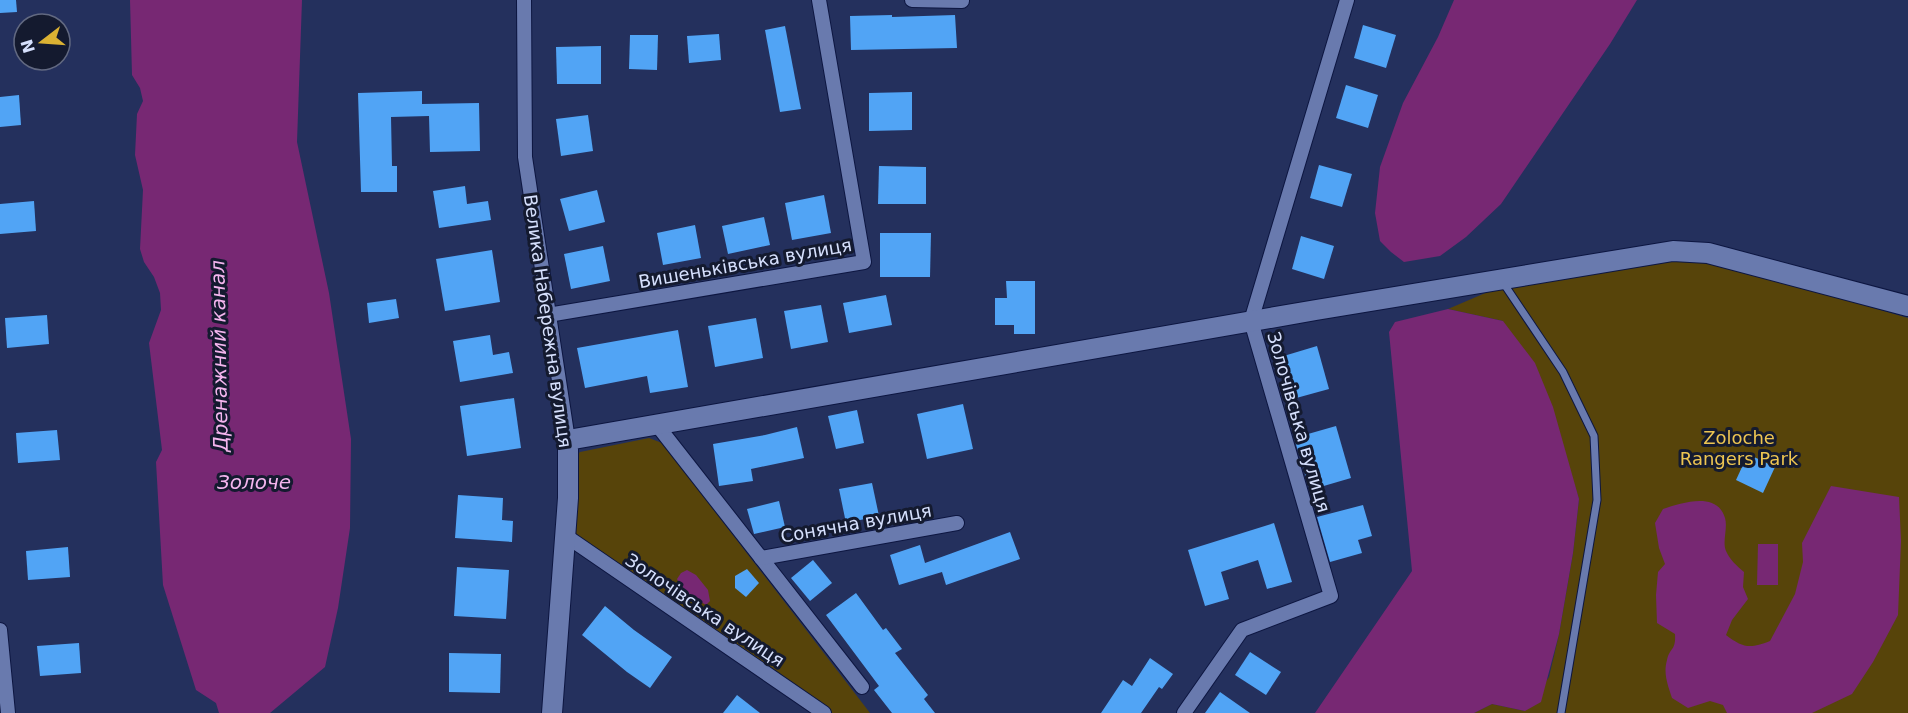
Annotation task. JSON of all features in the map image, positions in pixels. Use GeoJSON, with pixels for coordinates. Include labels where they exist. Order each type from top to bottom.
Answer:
{"type":"FeatureCollection","features":[{"type":"Feature","properties":{"kind":"street","name":"Велика Набережна вулиця"},"geometry":{"type":"LineString","coordinates":[[524,0],[525,157],[568,440],[566,536],[552,713]]}},
{"type":"Feature","properties":{"kind":"street","name":"Вишеньківська вулиця"},"geometry":{"type":"LineString","coordinates":[[548,315],[864,262],[819,0]]}},
{"type":"Feature","properties":{"kind":"street"},"geometry":{"type":"LineString","coordinates":[[912,0],[962,1]]}},
{"type":"Feature","properties":{"kind":"street","name":"Золочівська вулиця"},"geometry":{"type":"LineString","coordinates":[[1184,713],[1242,630],[1331,596],[1251,321],[1347,0]]}},
{"type":"Feature","properties":{"kind":"street"},"geometry":{"type":"LineString","coordinates":[[568,440],[1657,252],[1684,250],[1708,253],[1908,306]]}},
{"type":"Feature","properties":{"kind":"street","name":"Сонячна вулиця"},"geometry":{"type":"LineString","coordinates":[[657,424],[862,687]]}},
{"type":"Feature","properties":{"kind":"street","name":"Сонячна вулиця"},"geometry":{"type":"LineString","coordinates":[[761,558],[957,523]]}},
{"type":"Feature","properties":{"kind":"street","name":"Золочівська вулиця"},"geometry":{"type":"LineString","coordinates":[[566,536],[824,713]]}},
{"type":"Feature","properties":{"kind":"street"},"geometry":{"type":"LineString","coordinates":[[0,630],[8,713]]}},
{"type":"Feature","properties":{"kind":"lane"},"geometry":{"type":"LineString","coordinates":[[1501,279],[1563,372],[1594,436],[1597,501],[1561,713]]}},
{"type":"Feature","properties":{"kind":"green space","name":"Zoloche Rangers Park"},"geometry":{"type":"Polygon","coordinates":[[[1669,260],[1708,260],[1908,318],[1908,713],[1474,713],[1492,704],[1525,711],[1549,677],[1573,553],[1579,499],[1568,465],[1503,321],[1448,309],[1490,291],[1669,260]]]}},
{"type":"Feature","properties":{"kind":"green space"},"geometry":{"type":"Polygon","coordinates":[[[649,438],[662,443],[870,713],[823,713],[571,534],[572,461],[580,452],[649,438]]]}},
{"type":"Feature","properties":{"kind":"water","name":"Золоче"},"geometry":{"type":"Polygon","coordinates":[[[130,0],[302,0],[297,142],[329,293],[351,439],[350,528],[338,608],[325,667],[270,713],[219,713],[216,703],[196,690],[163,585],[156,462],[162,450],[149,343],[161,310],[160,293],[140,249],[143,190],[135,155],[137,114],[143,101],[140,88],[132,75],[130,0]]]}},
{"type":"Feature","properties":{"kind":"water"},"geometry":{"type":"Polygon","coordinates":[[[1454,0],[1637,0],[1610,44],[1501,204],[1466,237],[1440,256],[1404,262],[1380,241],[1375,213],[1380,167],[1403,103],[1438,37],[1454,0]]]}},
{"type":"Feature","properties":{"kind":"water"},"geometry":{"type":"Polygon","coordinates":[[[1448,309],[1503,321],[1535,363],[1553,407],[1579,499],[1573,553],[1559,634],[1541,702],[1525,711],[1492,704],[1474,713],[1315,713],[1412,571],[1389,332],[1395,322],[1448,309]]]}},
{"type":"Feature","properties":{"kind":"water"},"geometry":{"type":"Polygon","coordinates":[[[1831,486],[1899,497],[1901,541],[1898,615],[1873,662],[1852,694],[1812,713],[1727,713],[1723,705],[1710,701],[1688,708],[1672,698],[1666,679],[1666,665],[1675,643],[1675,634],[1657,623],[1658,572],[1665,564],[1659,548],[1655,523],[1663,509],[1698,501],[1715,504],[1721,510],[1726,522],[1726,551],[1744,572],[1743,587],[1748,599],[1732,620],[1726,635],[1737,643],[1752,646],[1770,641],[1795,594],[1803,562],[1802,543],[1831,486]]]}},
{"type":"Feature","properties":{"kind":"water"},"geometry":{"type":"Polygon","coordinates":[[[1758,544],[1778,544],[1778,585],[1757,585],[1758,544]]]}},
{"type":"Feature","properties":{"kind":"water"},"geometry":{"type":"Polygon","coordinates":[[[687,570],[696,575],[708,590],[710,601],[706,605],[679,584],[677,579],[687,570]]]}},
{"type":"Feature","properties":{"kind":"building"},"geometry":{"type":"Polygon","coordinates":[[[0,0],[16,0],[17,12],[0,13],[0,0]]]}},
{"type":"Feature","properties":{"kind":"building"},"geometry":{"type":"Polygon","coordinates":[[[892,15],[892,17],[955,15],[957,48],[851,50],[850,16],[892,15]]]}},
{"type":"Feature","properties":{"kind":"building"},"geometry":{"type":"Polygon","coordinates":[[[1363,25],[1396,35],[1386,68],[1354,58],[1363,25]]]}},
{"type":"Feature","properties":{"kind":"building"},"geometry":{"type":"Polygon","coordinates":[[[785,26],[801,109],[780,112],[765,30],[785,26]]]}},
{"type":"Feature","properties":{"kind":"building"},"geometry":{"type":"Polygon","coordinates":[[[719,34],[721,60],[689,63],[687,36],[719,34]]]}},
{"type":"Feature","properties":{"kind":"building"},"geometry":{"type":"Polygon","coordinates":[[[630,35],[658,35],[657,70],[629,69],[630,35]]]}},
{"type":"Feature","properties":{"kind":"building"},"geometry":{"type":"Polygon","coordinates":[[[601,46],[601,84],[557,84],[556,47],[601,46]]]}},
{"type":"Feature","properties":{"kind":"building"},"geometry":{"type":"Polygon","coordinates":[[[1346,85],[1378,95],[1368,128],[1336,118],[1346,85]]]}},
{"type":"Feature","properties":{"kind":"building"},"geometry":{"type":"Polygon","coordinates":[[[422,91],[422,104],[479,103],[480,151],[430,152],[429,116],[391,117],[392,166],[397,166],[397,192],[361,192],[358,93],[422,91]]]}},
{"type":"Feature","properties":{"kind":"building"},"geometry":{"type":"Polygon","coordinates":[[[912,92],[912,130],[869,131],[869,93],[912,92]]]}},
{"type":"Feature","properties":{"kind":"building"},"geometry":{"type":"Polygon","coordinates":[[[19,95],[21,125],[0,127],[0,97],[19,95]]]}},
{"type":"Feature","properties":{"kind":"building"},"geometry":{"type":"Polygon","coordinates":[[[588,115],[593,151],[561,156],[556,119],[588,115]]]}},
{"type":"Feature","properties":{"kind":"building"},"geometry":{"type":"Polygon","coordinates":[[[1319,165],[1352,174],[1342,207],[1310,198],[1319,165]]]}},
{"type":"Feature","properties":{"kind":"building"},"geometry":{"type":"Polygon","coordinates":[[[879,166],[926,167],[926,204],[878,204],[879,166]]]}},
{"type":"Feature","properties":{"kind":"building"},"geometry":{"type":"Polygon","coordinates":[[[465,186],[467,204],[488,201],[491,220],[439,228],[433,191],[465,186]]]}},
{"type":"Feature","properties":{"kind":"building"},"geometry":{"type":"Polygon","coordinates":[[[597,190],[605,222],[569,231],[560,199],[597,190]]]}},
{"type":"Feature","properties":{"kind":"building"},"geometry":{"type":"Polygon","coordinates":[[[824,195],[831,233],[792,240],[785,203],[824,195]]]}},
{"type":"Feature","properties":{"kind":"building"},"geometry":{"type":"Polygon","coordinates":[[[34,201],[36,231],[0,234],[0,204],[34,201]]]}},
{"type":"Feature","properties":{"kind":"building"},"geometry":{"type":"Polygon","coordinates":[[[764,217],[770,245],[728,254],[722,226],[764,217]]]}},
{"type":"Feature","properties":{"kind":"building"},"geometry":{"type":"Polygon","coordinates":[[[695,225],[701,258],[663,265],[657,233],[695,225]]]}},
{"type":"Feature","properties":{"kind":"building"},"geometry":{"type":"Polygon","coordinates":[[[880,233],[931,233],[930,277],[880,277],[880,233]]]}},
{"type":"Feature","properties":{"kind":"building"},"geometry":{"type":"Polygon","coordinates":[[[1301,236],[1334,246],[1324,279],[1292,269],[1301,236]]]}},
{"type":"Feature","properties":{"kind":"building"},"geometry":{"type":"Polygon","coordinates":[[[603,246],[610,281],[571,289],[564,254],[603,246]]]}},
{"type":"Feature","properties":{"kind":"building"},"geometry":{"type":"Polygon","coordinates":[[[492,250],[500,302],[445,311],[436,259],[492,250]]]}},
{"type":"Feature","properties":{"kind":"building"},"geometry":{"type":"Polygon","coordinates":[[[1006,281],[1035,281],[1035,334],[1014,334],[1014,325],[995,325],[995,298],[1007,298],[1006,281]]]}},
{"type":"Feature","properties":{"kind":"building"},"geometry":{"type":"Polygon","coordinates":[[[886,295],[892,325],[849,333],[843,303],[886,295]]]}},
{"type":"Feature","properties":{"kind":"building"},"geometry":{"type":"Polygon","coordinates":[[[396,299],[399,318],[369,323],[367,303],[396,299]]]}},
{"type":"Feature","properties":{"kind":"building"},"geometry":{"type":"Polygon","coordinates":[[[821,305],[828,342],[791,349],[784,311],[821,305]]]}},
{"type":"Feature","properties":{"kind":"building"},"geometry":{"type":"Polygon","coordinates":[[[47,315],[49,344],[7,348],[5,318],[47,315]]]}},
{"type":"Feature","properties":{"kind":"building"},"geometry":{"type":"Polygon","coordinates":[[[756,318],[763,358],[715,367],[708,326],[756,318]]]}},
{"type":"Feature","properties":{"kind":"building"},"geometry":{"type":"Polygon","coordinates":[[[678,330],[688,387],[650,393],[647,376],[585,388],[577,348],[678,330]]]}},
{"type":"Feature","properties":{"kind":"building"},"geometry":{"type":"Polygon","coordinates":[[[490,335],[493,355],[509,352],[513,373],[460,382],[453,341],[490,335]]]}},
{"type":"Feature","properties":{"kind":"building"},"geometry":{"type":"Polygon","coordinates":[[[1317,346],[1329,389],[1289,400],[1277,358],[1317,346]]]}},
{"type":"Feature","properties":{"kind":"building"},"geometry":{"type":"Polygon","coordinates":[[[514,398],[521,448],[467,456],[460,406],[514,398]]]}},
{"type":"Feature","properties":{"kind":"building"},"geometry":{"type":"Polygon","coordinates":[[[963,404],[973,449],[927,459],[917,414],[963,404]]]}},
{"type":"Feature","properties":{"kind":"building"},"geometry":{"type":"Polygon","coordinates":[[[857,410],[864,443],[836,449],[828,416],[857,410]]]}},
{"type":"Feature","properties":{"kind":"building"},"geometry":{"type":"Polygon","coordinates":[[[1336,426],[1351,478],[1310,490],[1294,438],[1336,426]]]}},
{"type":"Feature","properties":{"kind":"building"},"geometry":{"type":"Polygon","coordinates":[[[797,427],[804,458],[751,469],[753,481],[719,486],[713,444],[797,427]]]}},
{"type":"Feature","properties":{"kind":"building"},"geometry":{"type":"Polygon","coordinates":[[[57,430],[60,460],[18,463],[16,433],[57,430]]]}},
{"type":"Feature","properties":{"kind":"building"},"geometry":{"type":"Polygon","coordinates":[[[1748,454],[1775,467],[1763,493],[1736,480],[1748,454]]]}},
{"type":"Feature","properties":{"kind":"building"},"geometry":{"type":"Polygon","coordinates":[[[872,483],[879,516],[846,523],[839,489],[872,483]]]}},
{"type":"Feature","properties":{"kind":"building"},"geometry":{"type":"Polygon","coordinates":[[[458,495],[503,498],[502,520],[513,521],[512,542],[455,538],[458,495]]]}},
{"type":"Feature","properties":{"kind":"building"},"geometry":{"type":"Polygon","coordinates":[[[779,501],[785,527],[754,534],[747,509],[779,501]]]}},
{"type":"Feature","properties":{"kind":"building"},"geometry":{"type":"Polygon","coordinates":[[[1363,505],[1372,536],[1358,540],[1362,553],[1330,562],[1317,517],[1363,505]]]}},
{"type":"Feature","properties":{"kind":"building"},"geometry":{"type":"Polygon","coordinates":[[[1274,523],[1292,582],[1267,589],[1258,560],[1221,572],[1229,599],[1205,606],[1188,550],[1274,523]]]}},
{"type":"Feature","properties":{"kind":"building"},"geometry":{"type":"Polygon","coordinates":[[[1010,532],[1020,559],[946,585],[942,572],[899,585],[890,555],[920,545],[925,563],[1010,532]]]}},
{"type":"Feature","properties":{"kind":"building"},"geometry":{"type":"Polygon","coordinates":[[[68,547],[70,577],[28,580],[26,551],[68,547]]]}},
{"type":"Feature","properties":{"kind":"building"},"geometry":{"type":"Polygon","coordinates":[[[813,560],[832,583],[810,601],[791,578],[813,560]]]}},
{"type":"Feature","properties":{"kind":"building"},"geometry":{"type":"Polygon","coordinates":[[[457,567],[509,570],[506,619],[454,616],[457,567]]]}},
{"type":"Feature","properties":{"kind":"building"},"geometry":{"type":"Polygon","coordinates":[[[747,569],[759,583],[746,597],[735,588],[735,576],[747,569]]]}},
{"type":"Feature","properties":{"kind":"building"},"geometry":{"type":"Polygon","coordinates":[[[856,593],[883,630],[886,628],[902,649],[895,653],[928,695],[924,699],[935,713],[892,713],[874,690],[879,686],[826,615],[856,593]]]}},
{"type":"Feature","properties":{"kind":"building"},"geometry":{"type":"Polygon","coordinates":[[[605,606],[672,657],[650,688],[582,635],[605,606]]]}},
{"type":"Feature","properties":{"kind":"building"},"geometry":{"type":"Polygon","coordinates":[[[79,643],[81,673],[40,676],[37,646],[79,643]]]}},
{"type":"Feature","properties":{"kind":"building"},"geometry":{"type":"Polygon","coordinates":[[[1250,652],[1281,672],[1266,695],[1235,675],[1250,652]]]}},
{"type":"Feature","properties":{"kind":"building"},"geometry":{"type":"Polygon","coordinates":[[[449,653],[501,654],[500,693],[449,692],[449,653]]]}},
{"type":"Feature","properties":{"kind":"building"},"geometry":{"type":"Polygon","coordinates":[[[1150,658],[1173,674],[1162,689],[1159,687],[1141,713],[1101,713],[1123,680],[1132,686],[1150,658]]]}},
{"type":"Feature","properties":{"kind":"building"},"geometry":{"type":"Polygon","coordinates":[[[1220,692],[1250,713],[1205,713],[1220,692]]]}},
{"type":"Feature","properties":{"kind":"building"},"geometry":{"type":"Polygon","coordinates":[[[737,695],[760,713],[723,713],[737,695]]]}},
{"type":"Feature","properties":{"kind":"water label","name":"Дренажний канал"},"geometry":{"type":"Point","coordinates":[219,356]}}]}
